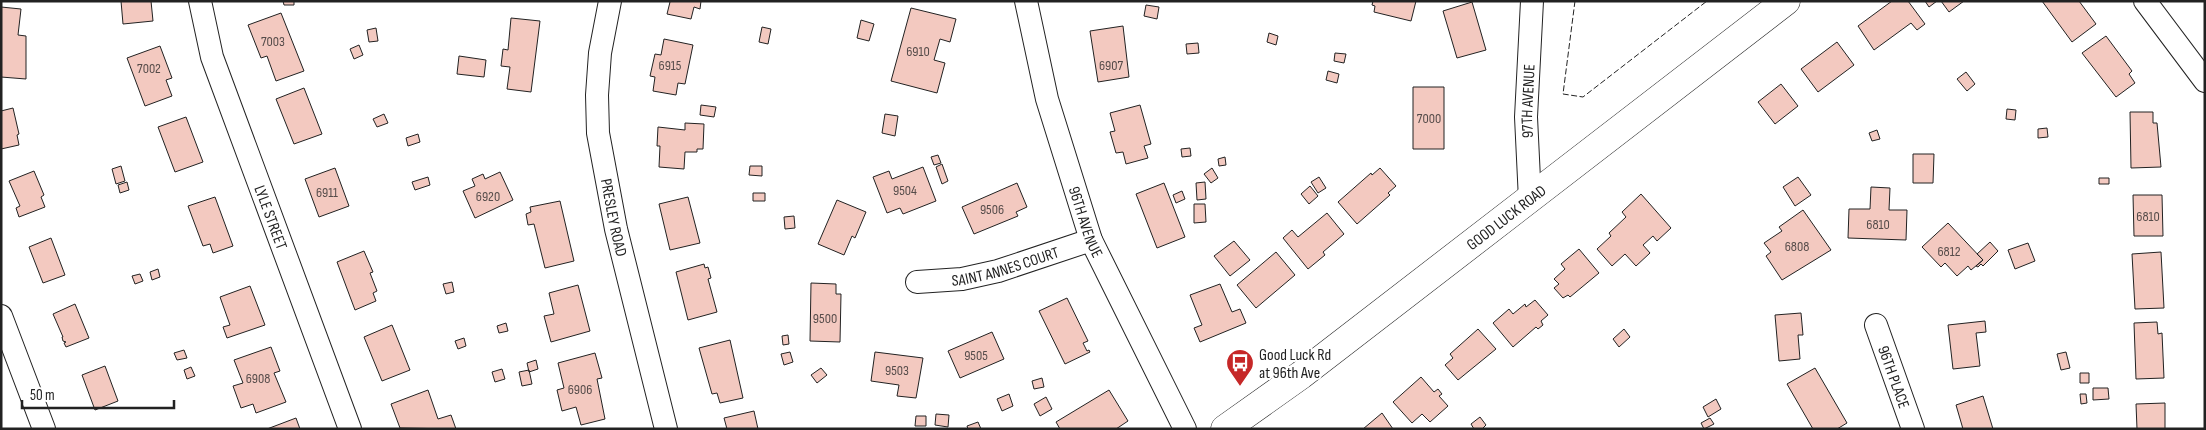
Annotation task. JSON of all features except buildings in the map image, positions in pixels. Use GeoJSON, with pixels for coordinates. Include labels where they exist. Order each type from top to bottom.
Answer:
{"type":"FeatureCollection","features":[{"type":"Feature","properties":{"kind":"main road","name":"GOOD LUCK ROAD"},"geometry":{"type":"LineString","coordinates":[[1225,429],[1301,375],[1786,1]]}},
{"type":"Feature","properties":{"kind":"street","name":"LYLE STREET"},"geometry":{"type":"LineString","coordinates":[[200,1],[212,57],[350,429]]}},
{"type":"Feature","properties":{"kind":"street","name":"PRESLEY ROAD"},"geometry":{"type":"LineString","coordinates":[[610,1],[600,53],[597,95],[598,132],[613,213],[666,429]]}},
{"type":"Feature","properties":{"kind":"street","name":"96TH AVENUE"},"geometry":{"type":"LineString","coordinates":[[1026,1],[1047,99],[1091,240],[1185,429]]}},
{"type":"Feature","properties":{"kind":"street","name":"97TH AVENUE"},"geometry":{"type":"LineString","coordinates":[[1530,200],[1526,117],[1532,1]]}},
{"type":"Feature","properties":{"kind":"street"},"geometry":{"type":"LineString","coordinates":[[2145,1],[2205,81]]}},
{"type":"Feature","properties":{"kind":"street","name":"SAINT ANNES COURT"},"geometry":{"type":"LineString","coordinates":[[917,282],[962,280],[998,271],[1091,240]]}},
{"type":"Feature","properties":{"kind":"street"},"geometry":{"type":"LineString","coordinates":[[1,316],[44,429]]}},
{"type":"Feature","properties":{"kind":"street","name":"96TH PLACE"},"geometry":{"type":"LineString","coordinates":[[1876,325],[1913,429]]}},
{"type":"Feature","properties":{"kind":"fence"},"geometry":{"type":"LineString","coordinates":[[1575,1],[1563,94],[1583,97],[1707,1]]}},
{"type":"Feature","properties":{"kind":"place","name":"Good Luck Rd at 96th Ave"},"geometry":{"type":"Point","coordinates":[1240,387]}}]}
